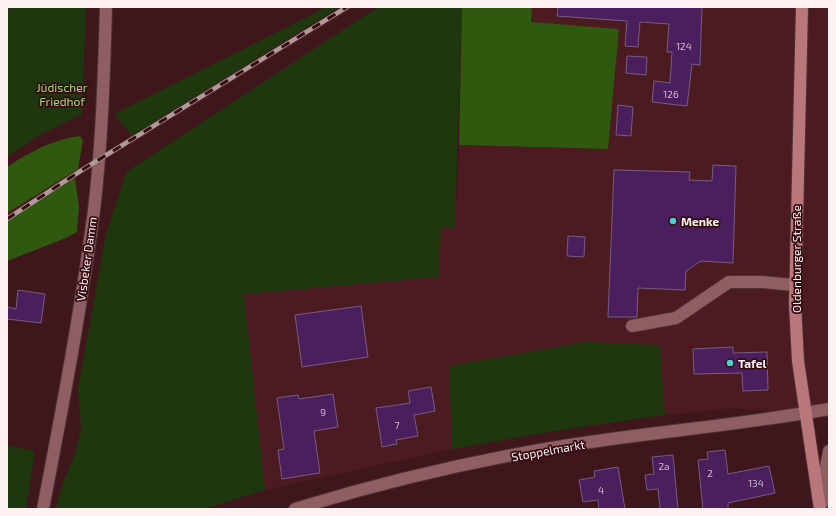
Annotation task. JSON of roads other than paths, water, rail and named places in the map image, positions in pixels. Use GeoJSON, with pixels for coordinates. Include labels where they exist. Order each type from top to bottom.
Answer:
{"type":"FeatureCollection","features":[{"type":"Feature","properties":{"kind":"main road","name":"Oldenburger Straße"},"geometry":{"type":"LineString","coordinates":[[802,7],[794,285],[798,360],[820,509]]}},
{"type":"Feature","properties":{"kind":"street","name":"Visbeker Damm"},"geometry":{"type":"LineString","coordinates":[[43,509],[75,335],[94,210],[103,107],[106,7]]}},
{"type":"Feature","properties":{"kind":"street"},"geometry":{"type":"LineString","coordinates":[[632,326],[676,318],[729,282],[761,282],[794,285]]}},
{"type":"Feature","properties":{"kind":"street","name":"Stoppelmarkt"},"geometry":{"type":"LineString","coordinates":[[295,509],[388,481],[493,459],[616,438],[829,409]]}},
{"type":"Feature","properties":{"kind":"street"},"geometry":{"type":"LineString","coordinates":[[829,451],[825,472],[829,502]]}},
{"type":"Feature","properties":{"kind":"railway"},"geometry":{"type":"LineString","coordinates":[[7,219],[82,170],[347,7]]}},
{"type":"Feature","properties":{"kind":"place","name":"Menke"},"geometry":{"type":"Point","coordinates":[673,221]}},
{"type":"Feature","properties":{"kind":"place","name":"Tafel"},"geometry":{"type":"Point","coordinates":[730,363]}},
{"type":"Feature","properties":{"kind":"park label","name":"Jüdischer Friedhof"},"geometry":{"type":"Point","coordinates":[62,94]}}]}
